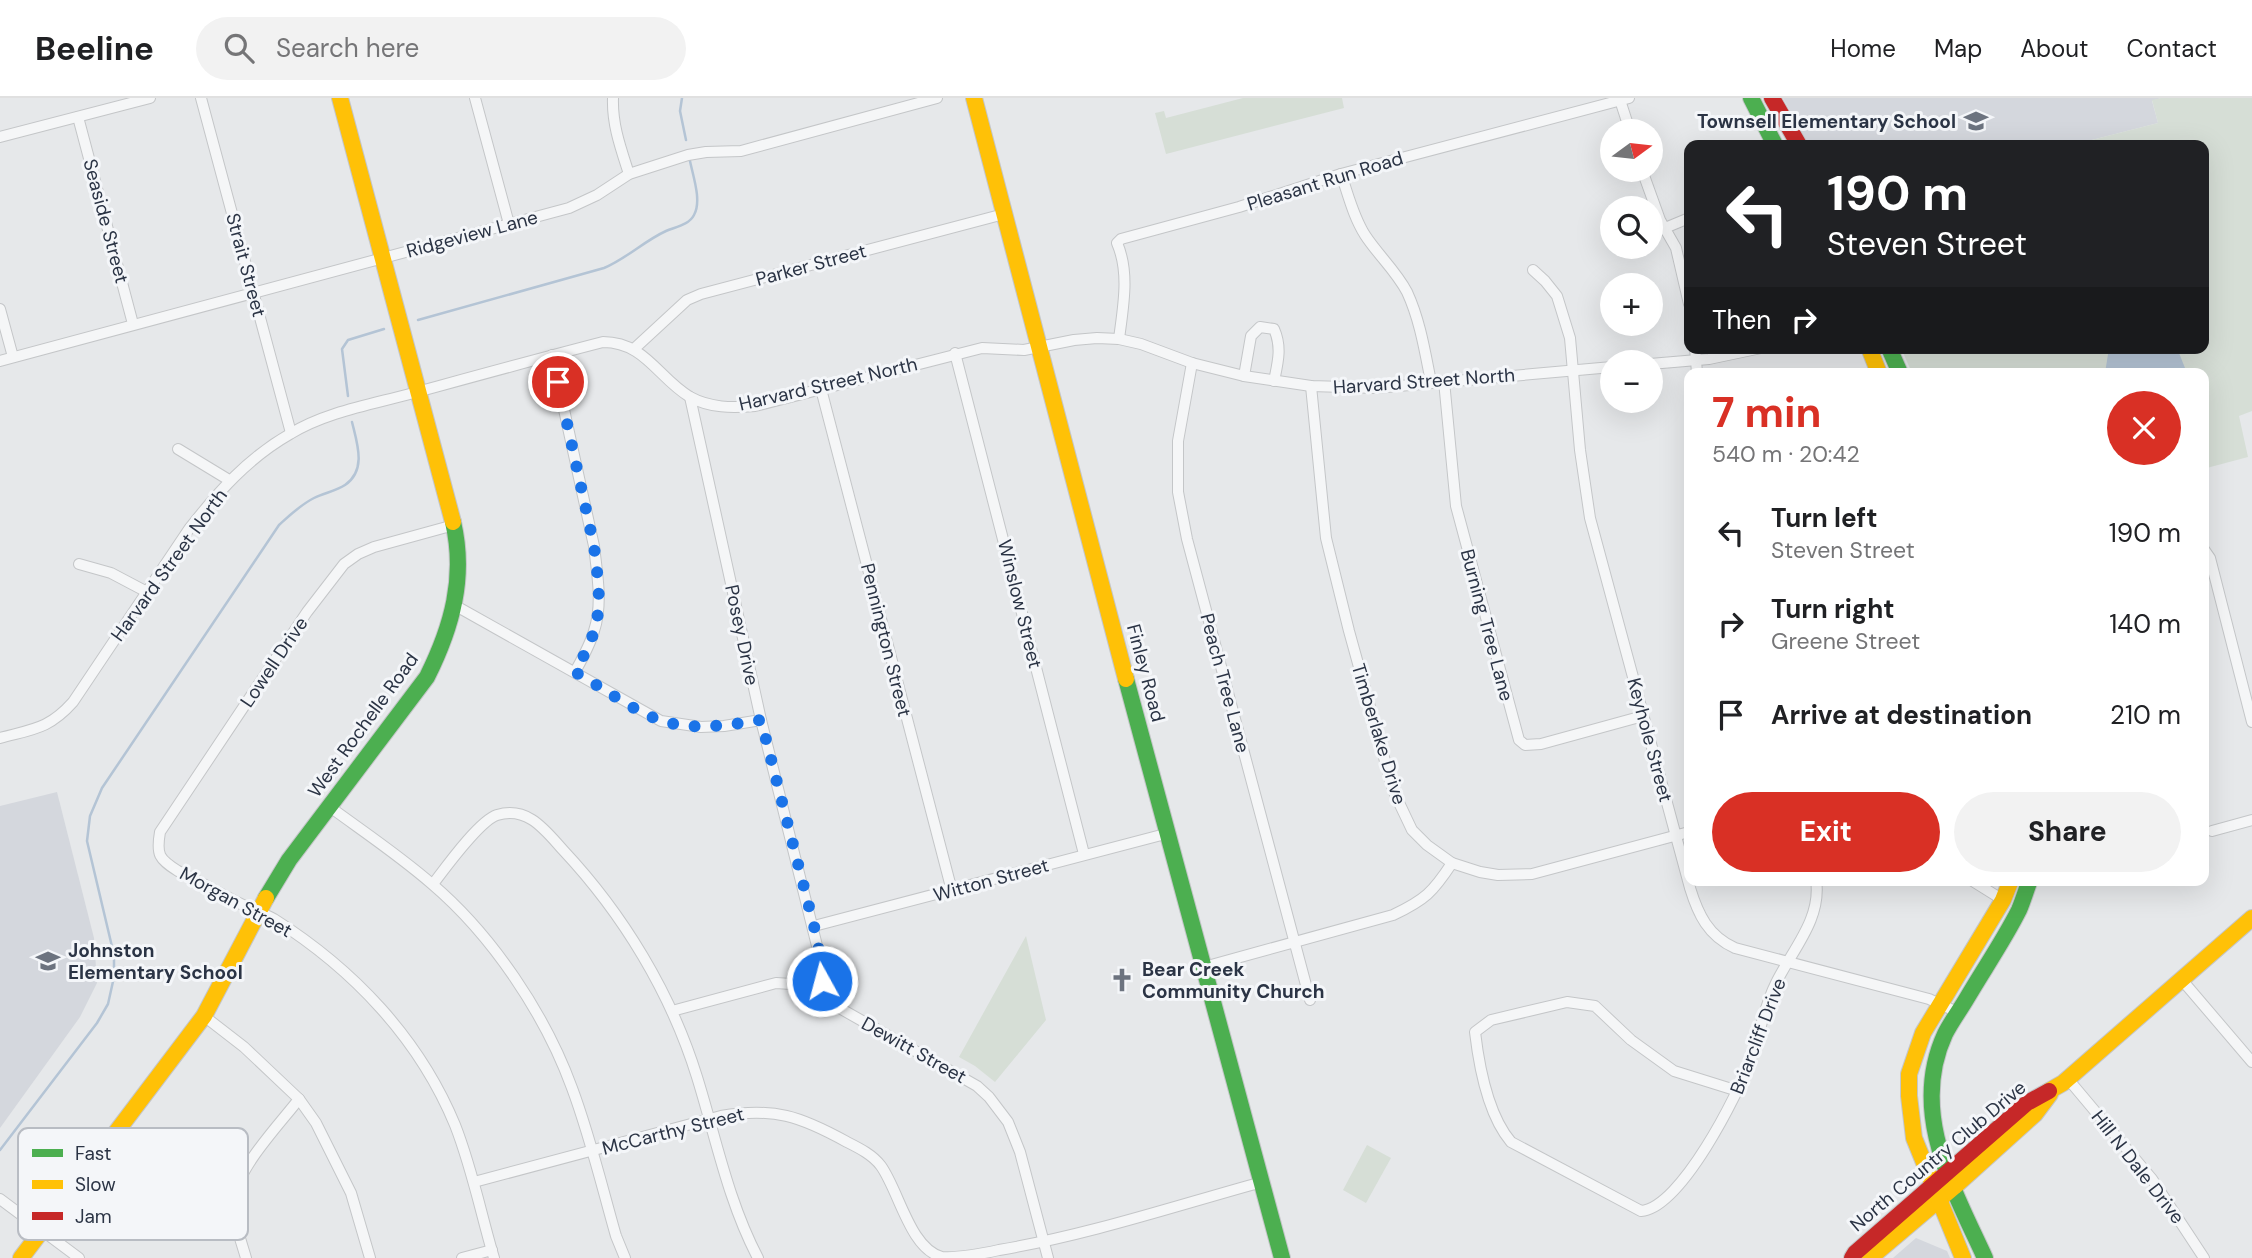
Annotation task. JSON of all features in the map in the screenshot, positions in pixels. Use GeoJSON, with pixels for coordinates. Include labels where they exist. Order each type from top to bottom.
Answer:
{"type":"FeatureCollection","features":[{"type":"Feature","properties":{"kind":"street"},"geometry":{"type":"LineString","coordinates":[[0,137],[150,98]]}},
{"type":"Feature","properties":{"kind":"street","name":"Strait Street"},"geometry":{"type":"LineString","coordinates":[[201,98],[291,433]]}},
{"type":"Feature","properties":{"kind":"street","name":"West Rochelle Road"},"geometry":{"type":"LineString","coordinates":[[119,1128],[204,1016],[258,912],[289,860],[427,677],[448,634],[456,606],[459,557],[454,524],[340,98]]}},
{"type":"Feature","properties":{"kind":"street"},"geometry":{"type":"LineString","coordinates":[[475,98],[509,224]]}},
{"type":"Feature","properties":{"kind":"street"},"geometry":{"type":"LineString","coordinates":[[613,98],[617,138],[629,174]]}},
{"type":"Feature","properties":{"kind":"street","name":"Ridgeview Lane"},"geometry":{"type":"LineString","coordinates":[[0,360],[569,208],[597,195],[629,174],[688,155],[741,151],[937,98]]}},
{"type":"Feature","properties":{"kind":"street","name":"Finley Road"},"geometry":{"type":"LineString","coordinates":[[974,98],[1282,1258]]}},
{"type":"Feature","properties":{"kind":"street"},"geometry":{"type":"LineString","coordinates":[[1751,98],[1772,140]]}},
{"type":"Feature","properties":{"kind":"street"},"geometry":{"type":"LineString","coordinates":[[1772,98],[1796,140]]}},
{"type":"Feature","properties":{"kind":"street"},"geometry":{"type":"LineString","coordinates":[[1625,99],[1628,119]]}},
{"type":"Feature","properties":{"kind":"street","name":"Pleasant Run Road"},"geometry":{"type":"LineString","coordinates":[[1119,339],[1124,305],[1124,266],[1117,243],[1121,239],[1239,207],[1341,174],[1625,99]]}},
{"type":"Feature","properties":{"kind":"street","name":"Seaside Street"},"geometry":{"type":"LineString","coordinates":[[78,117],[133,324]]}},
{"type":"Feature","properties":{"kind":"street"},"geometry":{"type":"LineString","coordinates":[[1341,174],[1363,232],[1408,294],[1432,382]]}},
{"type":"Feature","properties":{"kind":"street"},"geometry":{"type":"LineString","coordinates":[[1647,182],[1676,248],[1684,282]]}},
{"type":"Feature","properties":{"kind":"street","name":"Parker Street"},"geometry":{"type":"LineString","coordinates":[[635,348],[679,307],[701,294],[1004,214]]}},
{"type":"Feature","properties":{"kind":"street"},"geometry":{"type":"LineString","coordinates":[[1665,228],[1684,220]]}},
{"type":"Feature","properties":{"kind":"street"},"geometry":{"type":"LineString","coordinates":[[1676,248],[1684,245]]}},
{"type":"Feature","properties":{"kind":"street","name":"Keyhole Street"},"geometry":{"type":"LineString","coordinates":[[1533,270],[1557,296],[1570,338],[1580,450],[1590,518],[1684,863]]}},
{"type":"Feature","properties":{"kind":"street"},"geometry":{"type":"LineString","coordinates":[[0,309],[13,357]]}},
{"type":"Feature","properties":{"kind":"street"},"geometry":{"type":"LineString","coordinates":[[1244,376],[1251,336],[1260,327],[1273,328],[1279,341],[1274,381]]}},
{"type":"Feature","properties":{"kind":"street","name":"Harvard Street North"},"geometry":{"type":"LineString","coordinates":[[0,737],[43,727],[61,716],[189,529],[229,481],[256,457],[291,433],[324,418],[603,342],[615,342],[635,348],[690,397],[714,406],[734,408],[755,406],[955,353],[982,348],[1024,350],[1074,340],[1119,339],[1141,344],[1192,363],[1244,376],[1311,386],[1376,388],[1600,368]]}},
{"type":"Feature","properties":{"kind":"street","name":"Winslow Street"},"geometry":{"type":"LineString","coordinates":[[955,353],[1084,854]]}},
{"type":"Feature","properties":{"kind":"street"},"geometry":{"type":"LineString","coordinates":[[1663,361],[1696,354],[1738,354]]}},
{"type":"Feature","properties":{"kind":"street"},"geometry":{"type":"LineString","coordinates":[[552,355],[594,546],[597,571],[599,603],[595,629],[575,672]]}},
{"type":"Feature","properties":{"kind":"street","name":"Peach Tree Lane"},"geometry":{"type":"LineString","coordinates":[[1192,363],[1178,441],[1178,492],[1187,539],[1310,1000]]}},
{"type":"Feature","properties":{"kind":"street","name":"Burning Tree Lane"},"geometry":{"type":"LineString","coordinates":[[1444,381],[1456,506],[1519,740],[1525,745],[1533,746],[1643,716]]}},
{"type":"Feature","properties":{"kind":"street","name":"Timberlake Drive"},"geometry":{"type":"LineString","coordinates":[[1311,386],[1326,538],[1392,790],[1412,830],[1452,863],[1498,875],[1532,874],[1684,833]]}},
{"type":"Feature","properties":{"kind":"street","name":"Pennington Street"},"geometry":{"type":"LineString","coordinates":[[821,389],[952,891]]}},
{"type":"Feature","properties":{"kind":"street","name":"Posey Drive"},"geometry":{"type":"LineString","coordinates":[[690,397],[761,720],[814,926],[823,970],[822,981],[813,993]]}},
{"type":"Feature","properties":{"kind":"street"},"geometry":{"type":"LineString","coordinates":[[178,449],[229,481]]}},
{"type":"Feature","properties":{"kind":"street","name":"Lowell Drive"},"geometry":{"type":"LineString","coordinates":[[165,862],[157,848],[160,832],[307,612],[344,564],[374,547],[454,524]]}},
{"type":"Feature","properties":{"kind":"street"},"geometry":{"type":"LineString","coordinates":[[2209,557],[2252,722]]}},
{"type":"Feature","properties":{"kind":"street"},"geometry":{"type":"LineString","coordinates":[[79,564],[111,573],[147,592]]}},
{"type":"Feature","properties":{"kind":"street"},"geometry":{"type":"LineString","coordinates":[[456,606],[661,721],[701,727],[761,720]]}},
{"type":"Feature","properties":{"kind":"street"},"geometry":{"type":"LineString","coordinates":[[330,807],[433,884],[494,950],[524,993],[545,1027],[572,1086],[616,1236],[625,1258]]}},
{"type":"Feature","properties":{"kind":"street"},"geometry":{"type":"LineString","coordinates":[[433,884],[485,821],[497,815],[513,813],[523,814],[538,822],[587,876],[631,937],[672,1011],[696,1074],[744,1231],[758,1258]]}},
{"type":"Feature","properties":{"kind":"street"},"geometry":{"type":"LineString","coordinates":[[2212,831],[2252,820]]}},
{"type":"Feature","properties":{"kind":"street","name":"Witton Street"},"geometry":{"type":"LineString","coordinates":[[814,926],[1168,833]]}},
{"type":"Feature","properties":{"kind":"street","name":"Morgan Street"},"geometry":{"type":"LineString","coordinates":[[165,862],[272,918],[340,968],[369,994],[396,1025],[422,1061],[447,1106],[474,1182],[493,1254]]}},
{"type":"Feature","properties":{"kind":"street"},"geometry":{"type":"LineString","coordinates":[[1204,967],[1394,915],[1422,901],[1437,886],[1452,863]]}},
{"type":"Feature","properties":{"kind":"street","name":"Keyhole Street"},"geometry":{"type":"LineString","coordinates":[[1690,886],[1706,926],[1724,943],[1940,1003],[1957,1012]]}},
{"type":"Feature","properties":{"kind":"street","name":"Briarcliff Drive"},"geometry":{"type":"LineString","coordinates":[[1738,1091],[1674,1071],[1631,1040],[1595,1006],[1567,1002],[1491,1020],[1475,1032],[1493,1113],[1511,1142],[1641,1211],[1648,1211],[1681,1182],[1713,1137],[1738,1091],[1775,984],[1814,911],[1816,886]]}},
{"type":"Feature","properties":{"kind":"street"},"geometry":{"type":"LineString","coordinates":[[1981,886],[2003,900]]}},
{"type":"Feature","properties":{"kind":"street"},"geometry":{"type":"LineString","coordinates":[[1963,1258],[1931,1185],[1911,1126],[1909,1074],[1923,1032],[2003,900],[2009,886]]}},
{"type":"Feature","properties":{"kind":"street"},"geometry":{"type":"LineString","coordinates":[[1985,1258],[1933,1134],[1930,1091],[1936,1052],[2019,910],[2028,886]]}},
{"type":"Feature","properties":{"kind":"street","name":"North Country Club Drive"},"geometry":{"type":"LineString","coordinates":[[1852,1258],[1931,1185],[2027,1103],[2068,1079],[2252,918]]}},
{"type":"Feature","properties":{"kind":"street"},"geometry":{"type":"LineString","coordinates":[[2182,980],[2252,1062]]}},
{"type":"Feature","properties":{"kind":"street","name":"Dewitt Street"},"geometry":{"type":"LineString","coordinates":[[672,1011],[776,983],[791,984],[813,993],[977,1086],[1008,1122],[1020,1152],[1048,1258]]}},
{"type":"Feature","properties":{"kind":"street"},"geometry":{"type":"LineString","coordinates":[[204,1016],[244,1047],[299,1099],[316,1123],[351,1193],[370,1258]]}},
{"type":"Feature","properties":{"kind":"street","name":"Hill N Dale Drive"},"geometry":{"type":"LineString","coordinates":[[2068,1079],[2152,1179],[2204,1258]]}},
{"type":"Feature","properties":{"kind":"street","name":"North Country Club Drive"},"geometry":{"type":"LineString","coordinates":[[1870,1258],[2035,1114],[2054,1089]]}},
{"type":"Feature","properties":{"kind":"street"},"geometry":{"type":"LineString","coordinates":[[248,1165],[299,1099]]}},
{"type":"Feature","properties":{"kind":"street","name":"McCarthy Street"},"geometry":{"type":"LineString","coordinates":[[474,1182],[709,1119],[759,1111],[796,1118],[870,1155],[881,1166],[919,1240],[932,1254],[958,1258],[1044,1243],[1262,1182]]}},
{"type":"Feature","properties":{"kind":"street"},"geometry":{"type":"LineString","coordinates":[[0,1199],[18,1212]]}},
{"type":"Feature","properties":{"kind":"street","name":"West Rochelle Road"},"geometry":{"type":"LineString","coordinates":[[21,1258],[34,1240]]}},
{"type":"Feature","properties":{"kind":"street"},"geometry":{"type":"LineString","coordinates":[[55,1240],[79,1258]]}},
{"type":"Feature","properties":{"kind":"street"},"geometry":{"type":"LineString","coordinates":[[241,1240],[246,1258]]}},
{"type":"Feature","properties":{"kind":"street"},"geometry":{"type":"LineString","coordinates":[[462,1258],[493,1254]]}},
{"type":"Feature","properties":{"kind":"shaded area"},"geometry":{"type":"Polygon","coordinates":[[[1243,98],[1342,98],[1344,108],[1166,154],[1155,113],[1164,111],[1166,118],[1243,98]]]}},
{"type":"Feature","properties":{"kind":"shaded area","name":"Townsell Elementary School"},"geometry":{"type":"Polygon","coordinates":[[[1783,98],[2161,98],[2152,101],[2158,123],[2092,140],[1806,140],[1783,98]]]}},
{"type":"Feature","properties":{"kind":"shaded area"},"geometry":{"type":"Polygon","coordinates":[[[2252,98],[2252,411],[2239,416],[2248,457],[2209,467],[2209,368],[1910,368],[1904,354],[2209,354],[2209,140],[2092,140],[2158,123],[2152,100],[2252,98]]]}},
{"type":"Feature","properties":{"kind":"shaded area","name":"Johnston Elementary School"},"geometry":{"type":"Polygon","coordinates":[[[57,792],[94,938],[97,983],[80,1017],[0,1128],[0,806],[57,792]]]}},
{"type":"Feature","properties":{"kind":"shaded area"},"geometry":{"type":"Polygon","coordinates":[[[1026,936],[1046,1020],[995,1082],[959,1057],[1026,936]]]}},
{"type":"Feature","properties":{"kind":"shaded area"},"geometry":{"type":"Polygon","coordinates":[[[1367,1145],[1391,1158],[1366,1203],[1343,1190],[1367,1145]]]}},
{"type":"Feature","properties":{"kind":"shaded area"},"geometry":{"type":"Polygon","coordinates":[[[1916,1238],[1947,1251],[1950,1258],[1893,1258],[1916,1238]]]}},
{"type":"Feature","properties":{"kind":"water"},"geometry":{"type":"Polygon","coordinates":[[[2108,354],[2179,354],[2185,368],[2106,368],[2108,354]]]}},
{"type":"Feature","properties":{"kind":"waterway"},"geometry":{"type":"LineString","coordinates":[[682,98],[680,111],[686,140]]}},
{"type":"Feature","properties":{"kind":"waterway"},"geometry":{"type":"LineString","coordinates":[[418,320],[604,268],[658,235],[685,223],[694,215],[697,203],[690,161]]}},
{"type":"Feature","properties":{"kind":"waterway"},"geometry":{"type":"LineString","coordinates":[[348,396],[342,349],[348,340],[384,329]]}},
{"type":"Feature","properties":{"kind":"waterway"},"geometry":{"type":"LineString","coordinates":[[0,1150],[97,1023],[108,1004],[114,977],[114,955],[87,841],[90,816],[102,788],[279,525],[304,504],[352,479],[359,456],[352,422]]}},
{"type":"Feature","properties":{"kind":"traffic: fast"},"geometry":{"type":"LineString","coordinates":[[1751,98],[1772,140]]}},
{"type":"Feature","properties":{"kind":"traffic: fast"},"geometry":{"type":"LineString","coordinates":[[1892,354],[1898,368]]}},
{"type":"Feature","properties":{"kind":"traffic: fast"},"geometry":{"type":"LineString","coordinates":[[266,898],[289,860],[427,677],[450,620],[454,601],[458,562],[453,522]]}},
{"type":"Feature","properties":{"kind":"traffic: fast"},"geometry":{"type":"LineString","coordinates":[[1126,679],[1282,1258]]}},
{"type":"Feature","properties":{"kind":"traffic: fast"},"geometry":{"type":"LineString","coordinates":[[1985,1258],[1960,1204],[1940,1149],[1933,1121],[1935,1063],[1945,1034],[2013,921],[2028,886]]}},
{"type":"Feature","properties":{"kind":"traffic: slow"},"geometry":{"type":"LineString","coordinates":[[340,98],[453,522]]}},
{"type":"Feature","properties":{"kind":"traffic: slow"},"geometry":{"type":"LineString","coordinates":[[974,98],[1126,679]]}},
{"type":"Feature","properties":{"kind":"traffic: slow"},"geometry":{"type":"LineString","coordinates":[[1871,354],[1877,368]]}},
{"type":"Feature","properties":{"kind":"traffic: slow"},"geometry":{"type":"LineString","coordinates":[[1963,1258],[1914,1138],[1909,1074],[1923,1033],[2003,900],[2009,886]]}},
{"type":"Feature","properties":{"kind":"traffic: slow"},"geometry":{"type":"LineString","coordinates":[[119,1128],[204,1016],[266,898]]}},
{"type":"Feature","properties":{"kind":"traffic: slow"},"geometry":{"type":"LineString","coordinates":[[2049,1091],[2063,1083],[2252,918]]}},
{"type":"Feature","properties":{"kind":"traffic: slow"},"geometry":{"type":"LineString","coordinates":[[1870,1258],[2035,1114],[2050,1094]]}},
{"type":"Feature","properties":{"kind":"traffic: slow"},"geometry":{"type":"LineString","coordinates":[[21,1258],[35,1240]]}},
{"type":"Feature","properties":{"kind":"traffic: jam"},"geometry":{"type":"LineString","coordinates":[[1772,98],[1796,140]]}},
{"type":"Feature","properties":{"kind":"traffic: jam"},"geometry":{"type":"LineString","coordinates":[[1852,1258],[2027,1103],[2049,1091]]}},
{"type":"Feature","properties":{"kind":"place","name":"Townsell Elementary School"},"geometry":{"type":"Point","coordinates":[1976,121]}},
{"type":"Feature","properties":{"kind":"place","name":"Johnston Elementary School"},"geometry":{"type":"Point","coordinates":[48,961]}},
{"type":"Feature","properties":{"kind":"place","name":"Bear Creek Community Church"},"geometry":{"type":"Point","coordinates":[1122,980]}},
{"type":"Feature","properties":{"kind":"route"},"geometry":{"type":"LineString","coordinates":[[558,382],[594,546],[599,603],[595,629],[575,672],[661,721],[701,727],[761,720],[814,926],[823,970],[822,981]]}}]}
